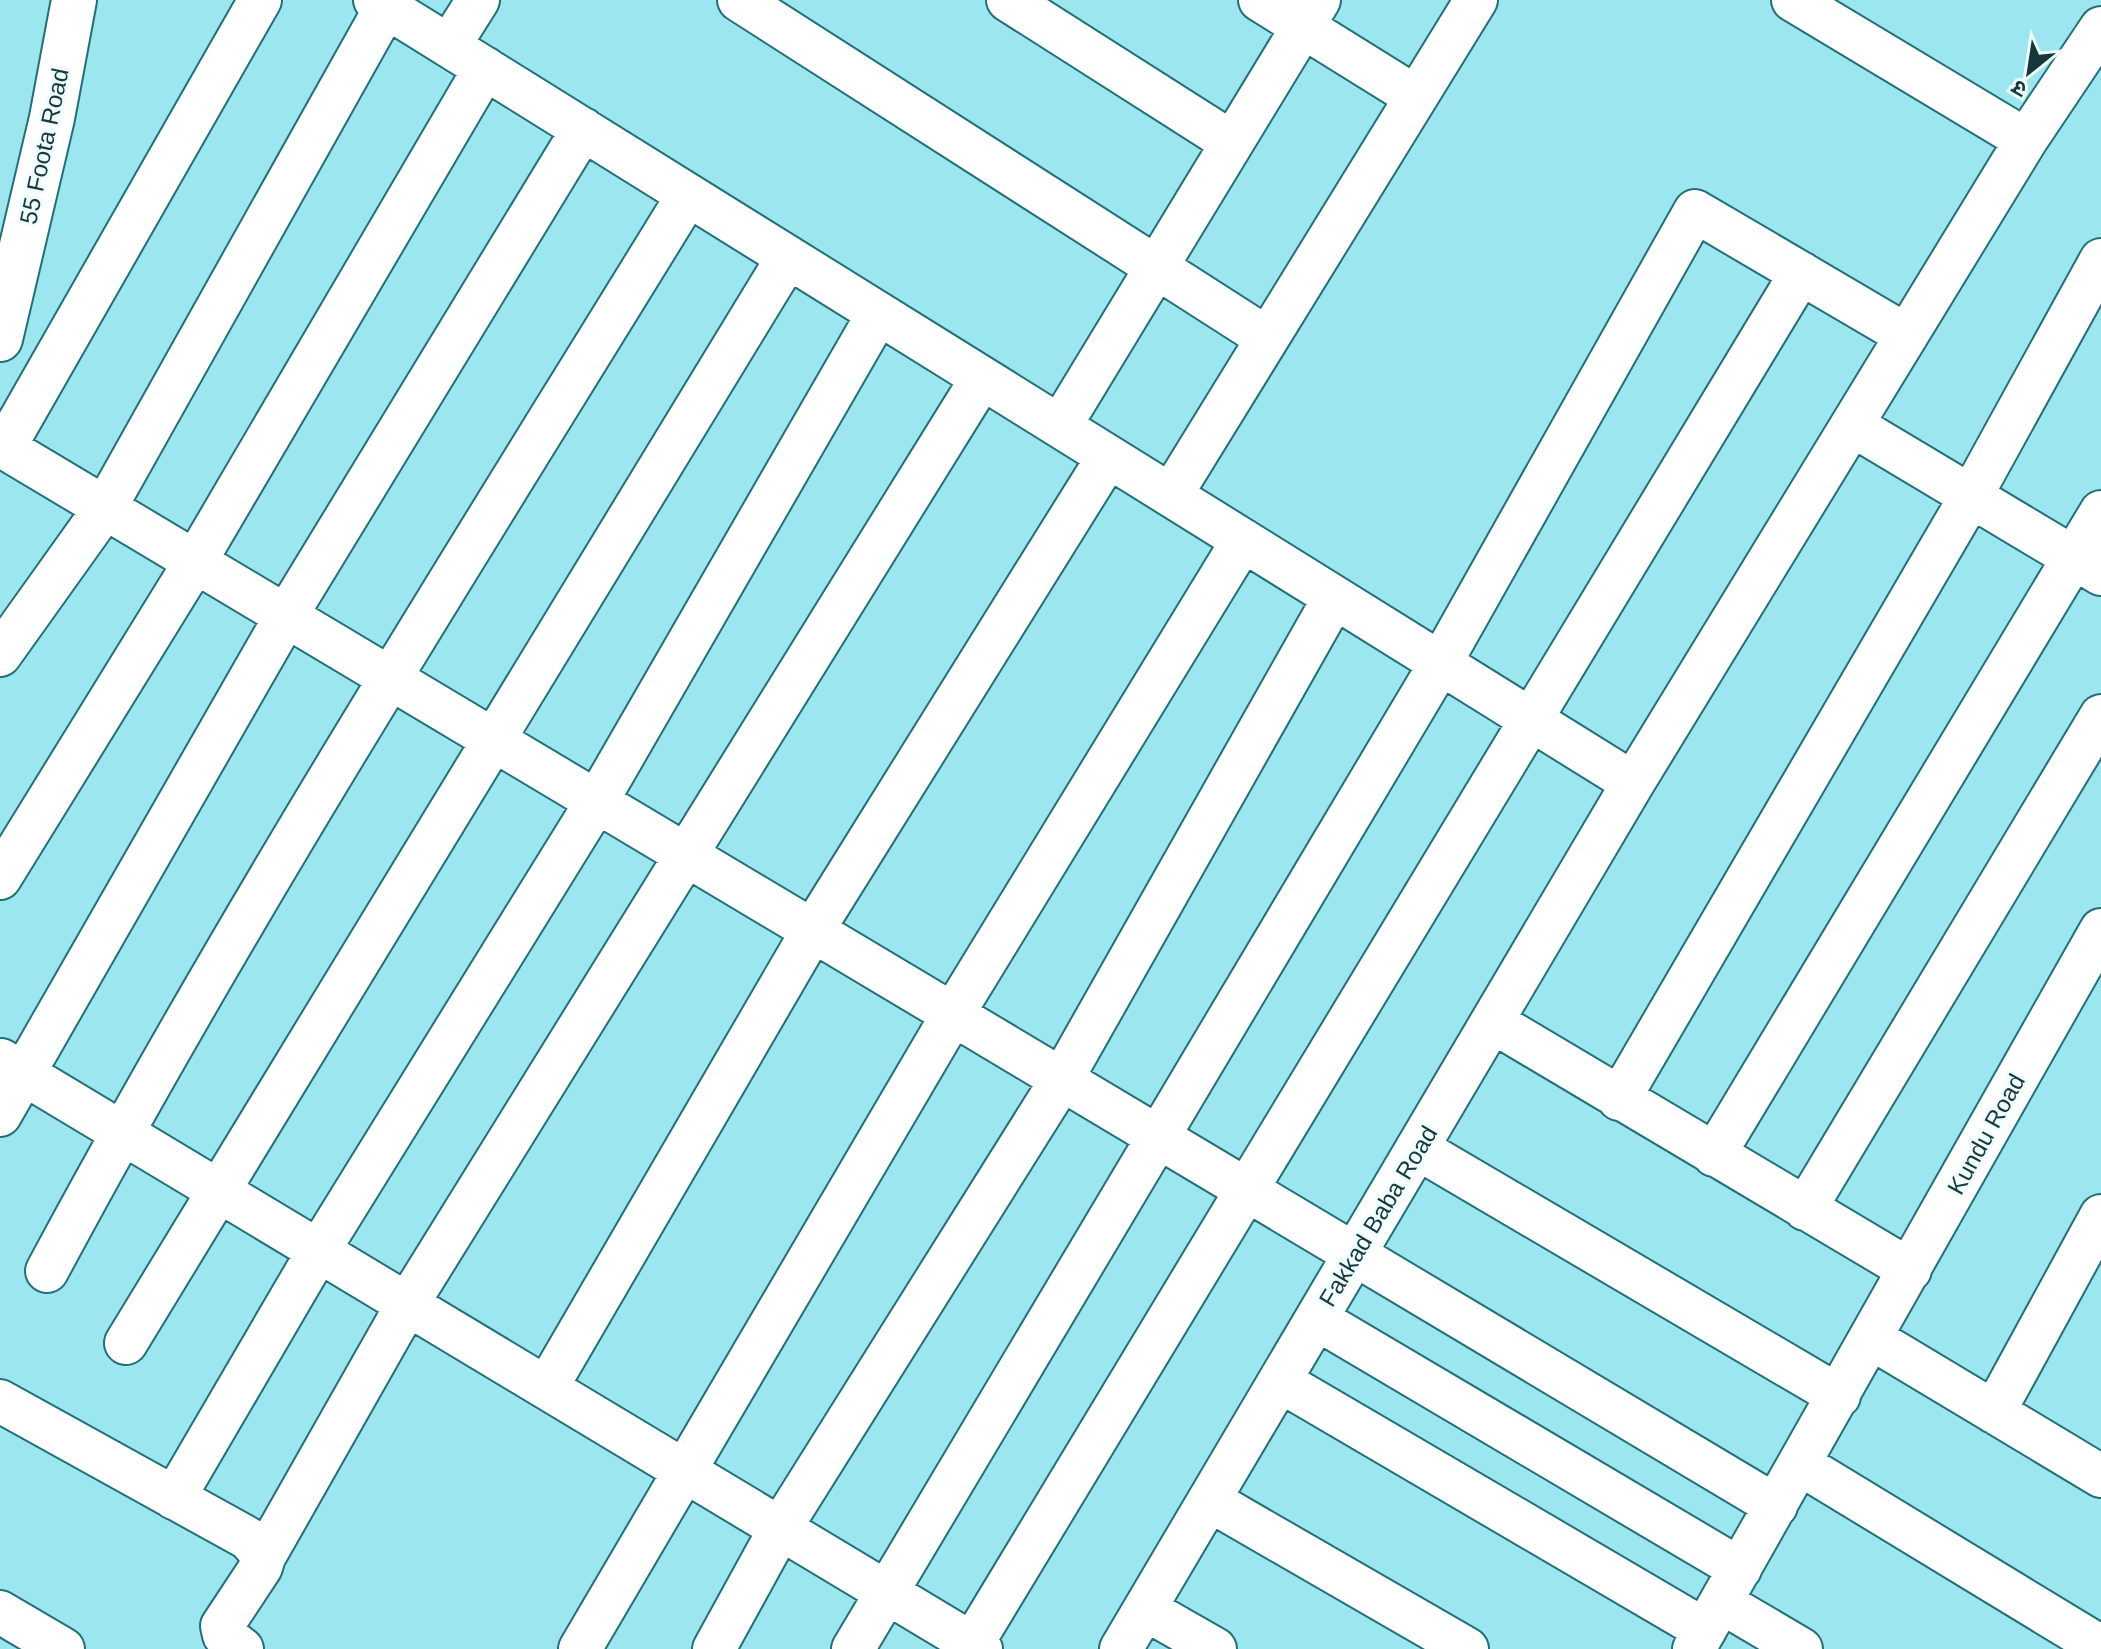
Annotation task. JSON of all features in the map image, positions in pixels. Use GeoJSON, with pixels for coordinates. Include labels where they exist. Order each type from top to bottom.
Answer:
{"type":"FeatureCollection","features":[{"type":"Feature","properties":{"kind":"street","name":"55 Foota Road"},"geometry":{"type":"LineString","coordinates":[[0,339],[52,118],[74,0]]}},
{"type":"Feature","properties":{"kind":"street"},"geometry":{"type":"LineString","coordinates":[[260,0],[2,447],[1776,1506]]}},
{"type":"Feature","properties":{"kind":"street"},"geometry":{"type":"LineString","coordinates":[[449,46],[478,0]]}},
{"type":"Feature","properties":{"kind":"street"},"geometry":{"type":"LineString","coordinates":[[739,0],[1267,338]]}},
{"type":"Feature","properties":{"kind":"street"},"geometry":{"type":"LineString","coordinates":[[1008,0],[1231,142]]}},
{"type":"Feature","properties":{"kind":"street"},"geometry":{"type":"LineString","coordinates":[[1260,0],[1310,14],[1416,97]]}},
{"type":"Feature","properties":{"kind":"street"},"geometry":{"type":"LineString","coordinates":[[1171,495],[1476,0]]}},
{"type":"Feature","properties":{"kind":"street"},"geometry":{"type":"LineString","coordinates":[[1793,0],[2026,140]]}},
{"type":"Feature","properties":{"kind":"street"},"geometry":{"type":"LineString","coordinates":[[0,655],[105,508],[381,3],[1633,783]]}},
{"type":"Feature","properties":{"kind":"street"},"geometry":{"type":"LineString","coordinates":[[1060,426],[1310,14]]}},
{"type":"Feature","properties":{"kind":"street","name":"Fakkad Baba Road"},"geometry":{"type":"LineString","coordinates":[[1121,1649],[1633,783],[2026,140],[2101,28]]}},
{"type":"Feature","properties":{"kind":"street"},"geometry":{"type":"LineString","coordinates":[[0,878],[195,562],[485,68]]}},
{"type":"Feature","properties":{"kind":"street"},"geometry":{"type":"LineString","coordinates":[[0,1115],[12,1067],[583,129]]}},
{"type":"Feature","properties":{"kind":"street"},"geometry":{"type":"LineString","coordinates":[[47,1271],[121,1132],[391,679],[688,195]]}},
{"type":"Feature","properties":{"kind":"street"},"geometry":{"type":"LineString","coordinates":[[853,1649],[1440,664],[1695,211],[1906,335]]}},
{"type":"Feature","properties":{"kind":"street"},"geometry":{"type":"LineString","coordinates":[[126,1343],[788,257]]}},
{"type":"Feature","properties":{"kind":"street"},"geometry":{"type":"LineString","coordinates":[[1619,1099],[1971,496],[2101,260]]}},
{"type":"Feature","properties":{"kind":"street"},"geometry":{"type":"LineString","coordinates":[[12,1067],[888,1591],[974,1647],[1801,273]]}},
{"type":"Feature","properties":{"kind":"street"},"geometry":{"type":"LineString","coordinates":[[174,1498],[319,1250],[597,801],[878,314]]}},
{"type":"Feature","properties":{"kind":"street"},"geometry":{"type":"LineString","coordinates":[[232,1638],[264,1557],[408,1303],[982,378]]}},
{"type":"Feature","properties":{"kind":"street"},"geometry":{"type":"LineString","coordinates":[[1852,425],[2087,566]]}},
{"type":"Feature","properties":{"kind":"street"},"geometry":{"type":"LineString","coordinates":[[547,1387],[813,930],[1108,457]]}},
{"type":"Feature","properties":{"kind":"street"},"geometry":{"type":"LineString","coordinates":[[1714,1155],[2087,566],[2101,512]]}},
{"type":"Feature","properties":{"kind":"street"},"geometry":{"type":"LineString","coordinates":[[580,1649],[953,1014],[1243,540]]}},
{"type":"Feature","properties":{"kind":"street"},"geometry":{"type":"LineString","coordinates":[[714,1649],[781,1527],[1062,1079],[1334,598]]}},
{"type":"Feature","properties":{"kind":"street"},"geometry":{"type":"LineString","coordinates":[[1805,1209],[2101,716]]}},
{"type":"Feature","properties":{"kind":"street","name":"Kundu Road"},"geometry":{"type":"LineString","coordinates":[[1715,1612],[2101,930]]}},
{"type":"Feature","properties":{"kind":"street"},"geometry":{"type":"LineString","coordinates":[[1493,1022],[1910,1270]]}},
{"type":"Feature","properties":{"kind":"street"},"geometry":{"type":"LineString","coordinates":[[1417,1148],[1839,1396]]}},
{"type":"Feature","properties":{"kind":"street"},"geometry":{"type":"LineString","coordinates":[[1994,1412],[2101,1216]]}},
{"type":"Feature","properties":{"kind":"street"},"geometry":{"type":"LineString","coordinates":[[1317,1319],[1715,1612]]}},
{"type":"Feature","properties":{"kind":"street"},"geometry":{"type":"LineString","coordinates":[[1871,1338],[2101,1476]]}},
{"type":"Feature","properties":{"kind":"street"},"geometry":{"type":"LineString","coordinates":[[1280,1381],[1715,1612],[1801,1649]]}},
{"type":"Feature","properties":{"kind":"street"},"geometry":{"type":"LineString","coordinates":[[0,1401],[249,1539],[264,1557]]}},
{"type":"Feature","properties":{"kind":"street"},"geometry":{"type":"LineString","coordinates":[[1800,1464],[2101,1647]]}},
{"type":"Feature","properties":{"kind":"street"},"geometry":{"type":"LineString","coordinates":[[1209,1500],[1467,1649]]}},
{"type":"Feature","properties":{"kind":"street"},"geometry":{"type":"LineString","coordinates":[[1145,1609],[1215,1649]]}},
{"type":"Feature","properties":{"kind":"street"},"geometry":{"type":"LineString","coordinates":[[0,1612],[63,1649]]}}]}
